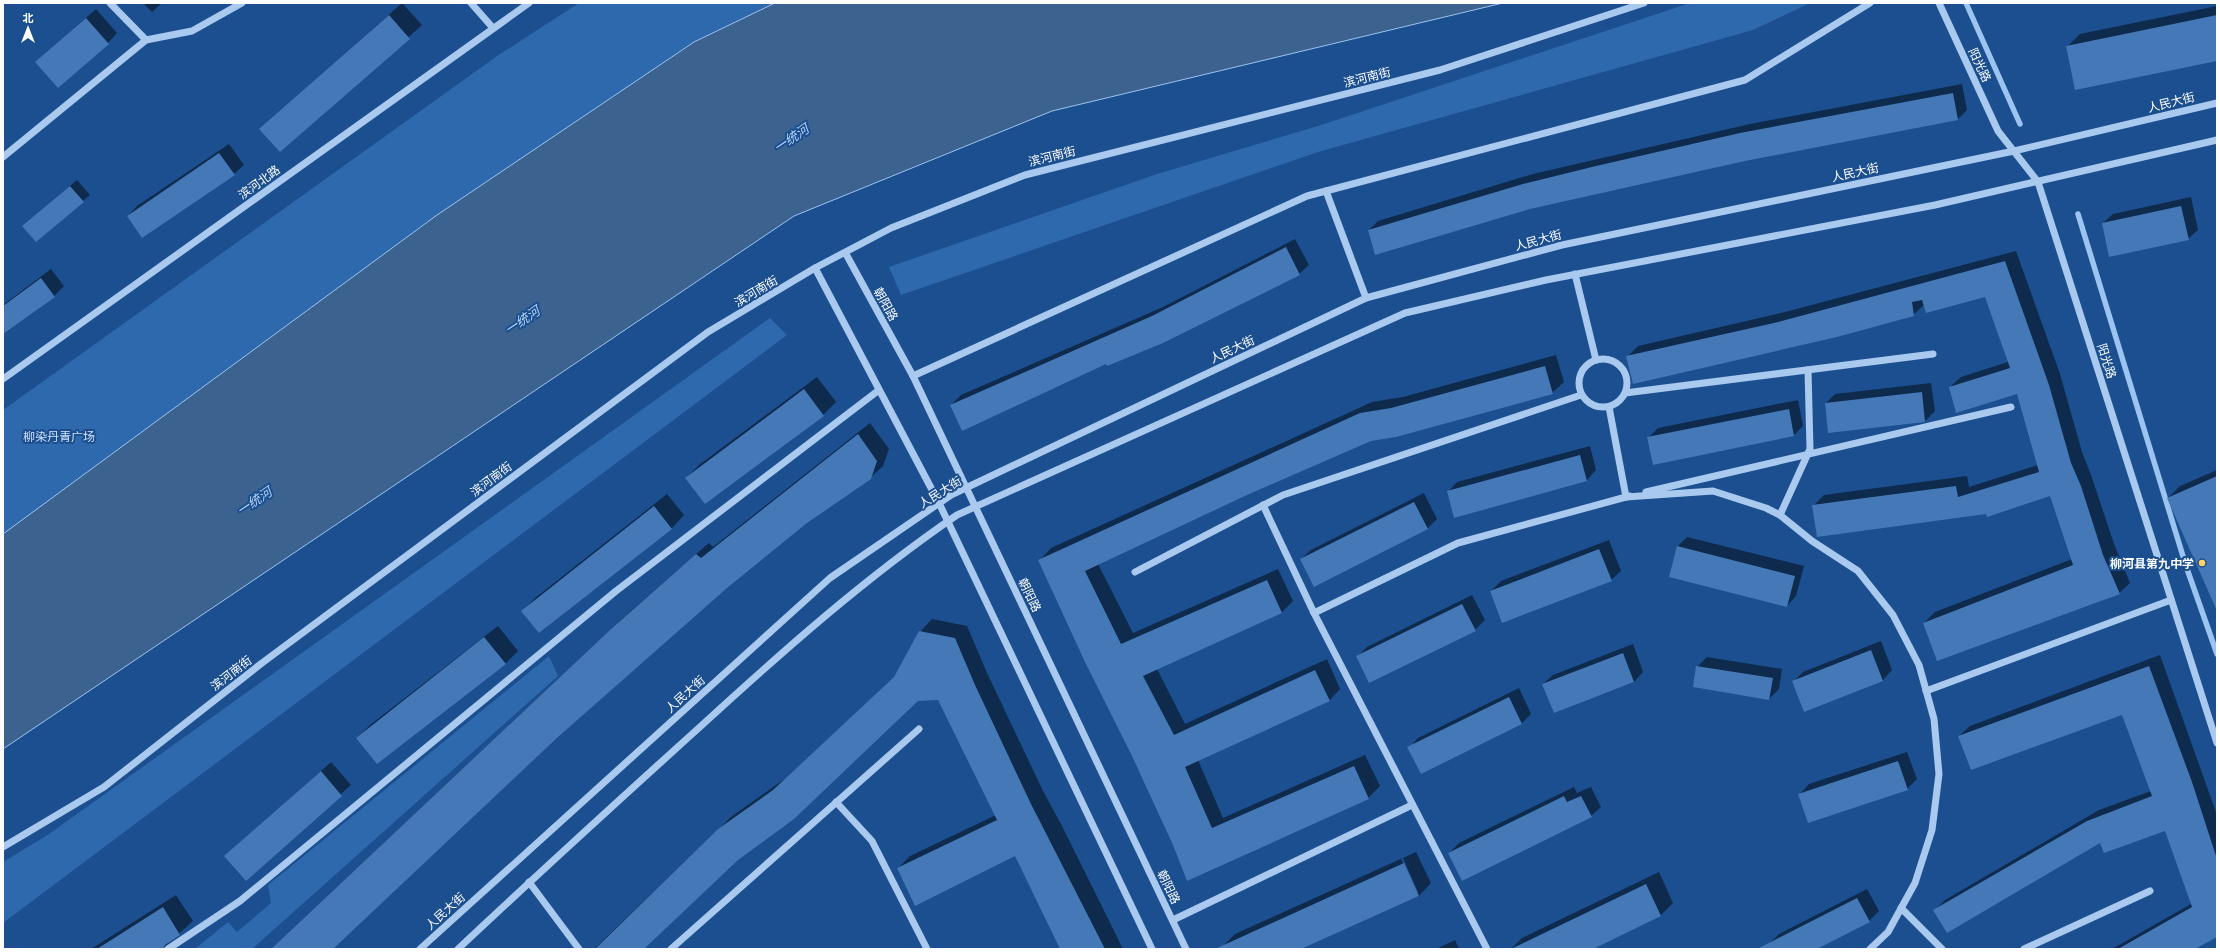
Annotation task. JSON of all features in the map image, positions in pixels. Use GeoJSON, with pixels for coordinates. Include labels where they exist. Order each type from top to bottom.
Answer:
{"type":"FeatureCollection","features":[{"type":"Feature","properties":{"kind":"street"},"geometry":{"type":"LineString","coordinates":[[110,3],[146,40]]}},
{"type":"Feature","properties":{"kind":"street"},"geometry":{"type":"LineString","coordinates":[[3,157],[146,40],[192,31],[242,3]]}},
{"type":"Feature","properties":{"kind":"street"},"geometry":{"type":"LineString","coordinates":[[471,3],[493,28]]}},
{"type":"Feature","properties":{"kind":"street","name":"滨河北路"},"geometry":{"type":"LineString","coordinates":[[3,379],[529,3]]}},
{"type":"Feature","properties":{"kind":"street","name":"滨河南街"},"geometry":{"type":"LineString","coordinates":[[3,848],[104,787],[262,663],[708,332],[815,268],[846,254],[891,228],[1025,175],[1440,70],[1644,3]]}},
{"type":"Feature","properties":{"kind":"street"},"geometry":{"type":"LineString","coordinates":[[913,376],[1307,196],[1745,80],[1870,3]]}},
{"type":"Feature","properties":{"kind":"street","name":"阳光路"},"geometry":{"type":"LineString","coordinates":[[1939,3],[1998,131],[2038,182],[2217,743]]}},
{"type":"Feature","properties":{"kind":"street","name":"人民大街"},"geometry":{"type":"LineString","coordinates":[[420,949],[830,578],[939,503],[967,487],[1366,298],[1562,245],[2014,151],[2217,103]]}},
{"type":"Feature","properties":{"kind":"street"},"geometry":{"type":"LineString","coordinates":[[458,949],[529,882],[799,638],[899,555],[948,522],[976,507],[1405,313],[1575,274],[1936,205],[2217,140]]}},
{"type":"Feature","properties":{"kind":"street"},"geometry":{"type":"LineString","coordinates":[[1326,191],[1366,298]]}},
{"type":"Feature","properties":{"kind":"street","name":"朝阳路"},"geometry":{"type":"LineString","coordinates":[[846,254],[913,376],[1186,949]]}},
{"type":"Feature","properties":{"kind":"street"},"geometry":{"type":"LineString","coordinates":[[815,268],[878,390],[939,503],[1152,949]]}},
{"type":"Feature","properties":{"kind":"street"},"geometry":{"type":"LineString","coordinates":[[1575,274],[1596,360]]}},
{"type":"Feature","properties":{"kind":"street"},"geometry":{"type":"LineString","coordinates":[[1625,393],[1933,354]]}},
{"type":"Feature","properties":{"kind":"street"},"geometry":{"type":"LineString","coordinates":[[1607,359],[1617,363],[1624,372],[1627,382],[1625,393],[1619,402],[1609,407],[1598,407],[1588,403],[1581,395],[1578,385],[1580,374],[1586,365],[1596,360],[1607,359]]}},
{"type":"Feature","properties":{"kind":"street"},"geometry":{"type":"LineString","coordinates":[[1780,515],[1810,449],[1808,370]]}},
{"type":"Feature","properties":{"kind":"street"},"geometry":{"type":"LineString","coordinates":[[168,949],[240,900],[616,591],[878,390]]}},
{"type":"Feature","properties":{"kind":"street"},"geometry":{"type":"LineString","coordinates":[[1135,572],[1283,495],[1581,395]]}},
{"type":"Feature","properties":{"kind":"street"},"geometry":{"type":"LineString","coordinates":[[1609,407],[1626,497]]}},
{"type":"Feature","properties":{"kind":"street"},"geometry":{"type":"LineString","coordinates":[[1314,613],[1458,542],[1626,497],[2011,407]]}},
{"type":"Feature","properties":{"kind":"street"},"geometry":{"type":"LineString","coordinates":[[1703,479],[1705,492]]}},
{"type":"Feature","properties":{"kind":"street"},"geometry":{"type":"LineString","coordinates":[[1626,497],[1705,492],[1720,493],[1766,508],[1780,515],[1812,541],[1858,571],[1893,615],[1919,665],[1934,718],[1938,774],[1933,823],[1915,883],[1888,932],[1870,949]]}},
{"type":"Feature","properties":{"kind":"street"},"geometry":{"type":"LineString","coordinates":[[1263,506],[1314,613],[1487,949]]}},
{"type":"Feature","properties":{"kind":"street"},"geometry":{"type":"LineString","coordinates":[[1926,691],[2172,600]]}},
{"type":"Feature","properties":{"kind":"street"},"geometry":{"type":"LineString","coordinates":[[671,949],[919,729]]}},
{"type":"Feature","properties":{"kind":"street"},"geometry":{"type":"LineString","coordinates":[[836,802],[872,841],[927,949]]}},
{"type":"Feature","properties":{"kind":"street"},"geometry":{"type":"LineString","coordinates":[[1173,920],[1412,805]]}},
{"type":"Feature","properties":{"kind":"street"},"geometry":{"type":"LineString","coordinates":[[529,882],[579,949]]}},
{"type":"Feature","properties":{"kind":"street"},"geometry":{"type":"LineString","coordinates":[[2024,949],[2150,891]]}},
{"type":"Feature","properties":{"kind":"street"},"geometry":{"type":"LineString","coordinates":[[1901,908],[1942,949]]}},
{"type":"Feature","properties":{"kind":"green space","name":"柳染丹青广场"},"geometry":{"type":"Polygon","coordinates":[[[579,3],[775,3],[694,42],[3,541],[3,410],[497,56],[579,3]]]}},
{"type":"Feature","properties":{"kind":"green space"},"geometry":{"type":"Polygon","coordinates":[[[1690,3],[1810,3],[1753,30],[1318,152],[901,295],[889,267],[1157,174],[1318,126],[1690,3]]]}},
{"type":"Feature","properties":{"kind":"green space"},"geometry":{"type":"Polygon","coordinates":[[[770,318],[787,335],[3,923],[3,862],[49,834],[770,318]]]}},
{"type":"Feature","properties":{"kind":"green space"},"geometry":{"type":"Polygon","coordinates":[[[549,656],[558,676],[252,949],[195,949],[228,922],[237,932],[271,903],[268,885],[549,656]]]}},
{"type":"Feature","properties":{"kind":"water","name":"一统河"},"geometry":{"type":"Polygon","coordinates":[[[775,3],[1503,3],[1052,111],[794,216],[3,749],[3,534],[437,215],[694,42],[775,3]]]}},
{"type":"Feature","properties":{"kind":"building"},"geometry":{"type":"Polygon","coordinates":[[[389,15],[410,39],[280,152],[259,129],[389,15]]]}},
{"type":"Feature","properties":{"kind":"building"},"geometry":{"type":"Polygon","coordinates":[[[2217,15],[2217,61],[2075,90],[2066,46],[2217,15]]]}},
{"type":"Feature","properties":{"kind":"building"},"geometry":{"type":"Polygon","coordinates":[[[86,18],[109,44],[58,88],[35,62],[86,18]]]}},
{"type":"Feature","properties":{"kind":"building"},"geometry":{"type":"Polygon","coordinates":[[[1953,93],[1958,120],[1745,161],[1530,209],[1375,255],[1368,230],[1523,184],[1596,166],[1740,133],[1953,93]]]}},
{"type":"Feature","properties":{"kind":"building"},"geometry":{"type":"Polygon","coordinates":[[[219,153],[235,175],[142,238],[127,216],[219,153]]]}},
{"type":"Feature","properties":{"kind":"building"},"geometry":{"type":"Polygon","coordinates":[[[70,186],[84,202],[36,242],[22,226],[70,186]]]}},
{"type":"Feature","properties":{"kind":"building"},"geometry":{"type":"Polygon","coordinates":[[[2181,206],[2189,240],[2109,257],[2102,223],[2181,206]]]}},
{"type":"Feature","properties":{"kind":"building"},"geometry":{"type":"Polygon","coordinates":[[[1286,247],[1300,275],[1163,343],[1107,366],[1106,364],[962,431],[950,405],[1152,316],[1286,247]]]}},
{"type":"Feature","properties":{"kind":"building"},"geometry":{"type":"Polygon","coordinates":[[[2005,261],[2049,385],[2071,463],[2081,486],[2103,555],[2120,594],[1937,661],[1923,623],[2073,565],[2050,496],[1987,517],[1986,514],[1817,537],[1812,505],[1956,486],[1958,497],[2039,472],[2017,394],[1956,413],[1949,387],[2010,368],[1985,297],[1926,313],[1922,300],[1912,302],[1914,316],[1837,337],[1633,384],[1626,356],[1774,323],[2005,261]]]}},
{"type":"Feature","properties":{"kind":"building"},"geometry":{"type":"Polygon","coordinates":[[[41,278],[55,297],[3,334],[3,306],[41,278]]]}},
{"type":"Feature","properties":{"kind":"building"},"geometry":{"type":"Polygon","coordinates":[[[1545,366],[1553,394],[1396,437],[1371,441],[1247,495],[1085,571],[1121,644],[1267,580],[1282,613],[1143,676],[1174,735],[1315,670],[1330,701],[1185,767],[1212,828],[1354,766],[1369,799],[1187,881],[1173,845],[1131,754],[1085,662],[1038,560],[1360,413],[1391,408],[1545,366]]]}},
{"type":"Feature","properties":{"kind":"building"},"geometry":{"type":"Polygon","coordinates":[[[804,389],[824,416],[705,504],[685,478],[804,389]]]}},
{"type":"Feature","properties":{"kind":"building"},"geometry":{"type":"Polygon","coordinates":[[[1922,392],[1925,422],[1828,433],[1825,403],[1922,392]]]}},
{"type":"Feature","properties":{"kind":"building"},"geometry":{"type":"Polygon","coordinates":[[[1789,409],[1794,436],[1653,465],[1647,437],[1789,409]]]}},
{"type":"Feature","properties":{"kind":"building"},"geometry":{"type":"Polygon","coordinates":[[[858,434],[877,461],[871,479],[807,523],[727,588],[557,738],[333,949],[271,949],[611,629],[696,554],[701,558],[858,434]]]}},
{"type":"Feature","properties":{"kind":"building"},"geometry":{"type":"Polygon","coordinates":[[[1580,455],[1587,481],[1454,518],[1447,491],[1580,455]]]}},
{"type":"Feature","properties":{"kind":"building","name":"柳河县第九中学"},"geometry":{"type":"Polygon","coordinates":[[[2217,476],[2217,611],[2167,498],[2217,476]]]}},
{"type":"Feature","properties":{"kind":"building"},"geometry":{"type":"Polygon","coordinates":[[[1414,502],[1428,529],[1314,587],[1300,559],[1414,502]]]}},
{"type":"Feature","properties":{"kind":"building"},"geometry":{"type":"Polygon","coordinates":[[[654,506],[672,529],[539,633],[521,611],[654,506]]]}},
{"type":"Feature","properties":{"kind":"building"},"geometry":{"type":"Polygon","coordinates":[[[1677,546],[1795,576],[1787,607],[1669,577],[1677,546]]]}},
{"type":"Feature","properties":{"kind":"building"},"geometry":{"type":"Polygon","coordinates":[[[1599,549],[1612,581],[1502,623],[1490,591],[1599,549]]]}},
{"type":"Feature","properties":{"kind":"building"},"geometry":{"type":"Polygon","coordinates":[[[1462,604],[1476,631],[1369,683],[1356,656],[1462,604]]]}},
{"type":"Feature","properties":{"kind":"building"},"geometry":{"type":"Polygon","coordinates":[[[919,631],[955,638],[975,685],[1031,804],[1105,949],[1060,949],[1015,856],[915,906],[897,868],[997,820],[938,700],[918,701],[794,819],[738,860],[644,949],[595,949],[718,829],[773,790],[894,677],[919,631]]]}},
{"type":"Feature","properties":{"kind":"building"},"geometry":{"type":"Polygon","coordinates":[[[484,637],[506,664],[377,764],[356,738],[484,637]]]}},
{"type":"Feature","properties":{"kind":"building"},"geometry":{"type":"Polygon","coordinates":[[[1871,650],[1883,681],[1804,712],[1792,681],[1871,650]]]}},
{"type":"Feature","properties":{"kind":"building"},"geometry":{"type":"Polygon","coordinates":[[[1623,653],[1634,682],[1554,713],[1542,684],[1623,653]]]}},
{"type":"Feature","properties":{"kind":"building"},"geometry":{"type":"Polygon","coordinates":[[[1696,666],[1773,678],[1769,700],[1693,687],[1696,666]]]}},
{"type":"Feature","properties":{"kind":"building"},"geometry":{"type":"Polygon","coordinates":[[[2149,666],[2192,782],[2217,859],[2217,937],[2195,949],[2118,949],[2192,907],[2165,831],[2104,853],[2100,843],[1947,933],[1933,910],[2087,821],[2152,796],[2122,715],[1971,770],[1958,736],[2149,666]]]}},
{"type":"Feature","properties":{"kind":"building"},"geometry":{"type":"Polygon","coordinates":[[[1509,697],[1522,724],[1421,774],[1407,747],[1509,697]]]}},
{"type":"Feature","properties":{"kind":"building"},"geometry":{"type":"Polygon","coordinates":[[[1898,761],[1908,790],[1808,823],[1798,794],[1898,761]]]}},
{"type":"Feature","properties":{"kind":"building"},"geometry":{"type":"Polygon","coordinates":[[[321,771],[342,796],[246,881],[224,856],[321,771]]]}},
{"type":"Feature","properties":{"kind":"building"},"geometry":{"type":"Polygon","coordinates":[[[1564,796],[1567,802],[1581,796],[1592,817],[1462,881],[1448,853],[1564,796]]]}},
{"type":"Feature","properties":{"kind":"building"},"geometry":{"type":"Polygon","coordinates":[[[1404,863],[1419,896],[1301,949],[1215,949],[1404,863]]]}},
{"type":"Feature","properties":{"kind":"building"},"geometry":{"type":"Polygon","coordinates":[[[1646,884],[1661,916],[1593,949],[1511,949],[1646,884]]]}},
{"type":"Feature","properties":{"kind":"building"},"geometry":{"type":"Polygon","coordinates":[[[1857,898],[1870,922],[1817,949],[1757,949],[1857,898]]]}},
{"type":"Feature","properties":{"kind":"building"},"geometry":{"type":"Polygon","coordinates":[[[163,907],[180,935],[165,945],[163,949],[97,949],[163,907]]]}},
{"type":"Feature","properties":{"kind":"waterway"},"geometry":{"type":"LineString","coordinates":[[1966,3],[2020,124]]}},
{"type":"Feature","properties":{"kind":"waterway"},"geometry":{"type":"LineString","coordinates":[[2078,214],[2186,566],[2217,654]]}},
{"type":"Feature","properties":{"kind":"place","name":"柳河县第九中学"},"geometry":{"type":"Point","coordinates":[2202,563]}}]}
